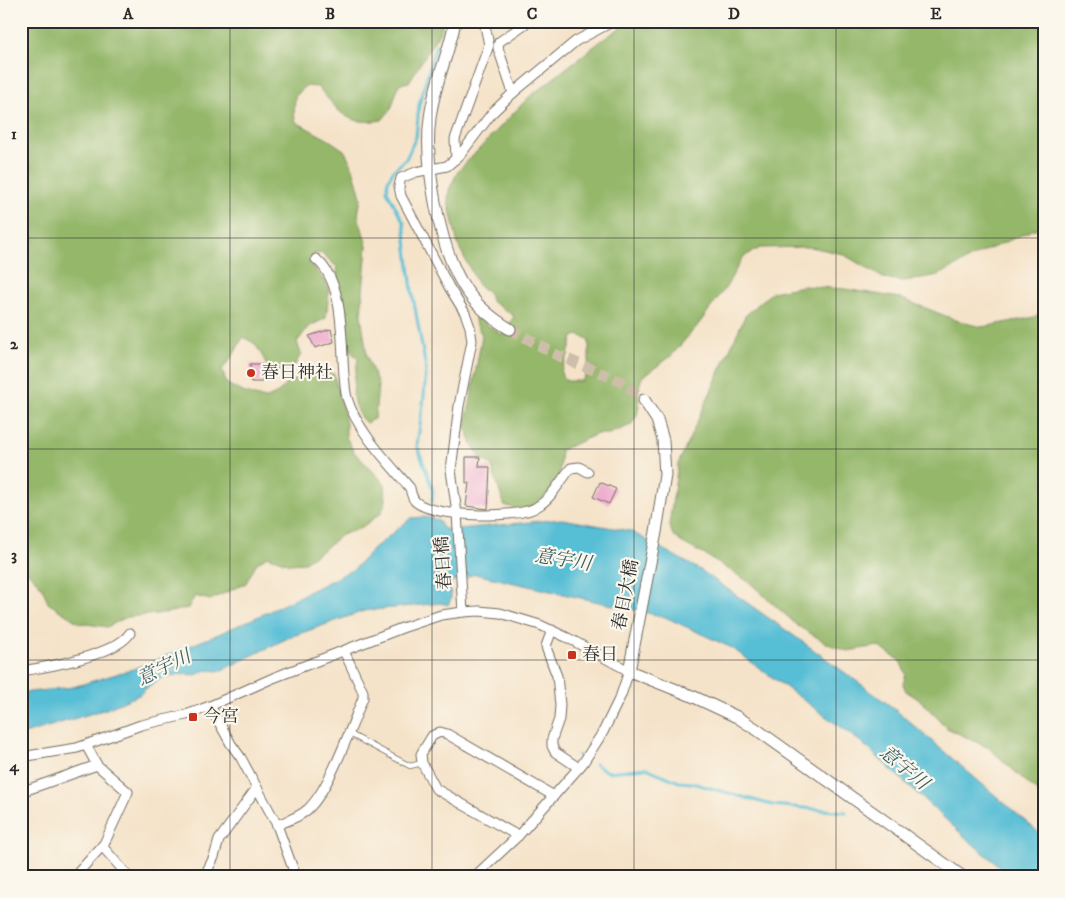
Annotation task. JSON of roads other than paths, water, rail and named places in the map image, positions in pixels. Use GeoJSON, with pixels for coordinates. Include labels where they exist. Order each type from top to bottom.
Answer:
{"type":"FeatureCollection","features":[{"type":"Feature","properties":{"kind":"street"},"geometry":{"type":"LineString","coordinates":[[455,21],[436,86],[430,117],[428,150],[432,186],[443,233],[456,272],[463,285],[479,304],[500,323],[510,329]]}},
{"type":"Feature","properties":{"kind":"street"},"geometry":{"type":"LineString","coordinates":[[456,159],[455,139],[489,45],[484,21]]}},
{"type":"Feature","properties":{"kind":"street"},"geometry":{"type":"LineString","coordinates":[[512,93],[498,48],[499,42],[529,21]]}},
{"type":"Feature","properties":{"kind":"street"},"geometry":{"type":"LineString","coordinates":[[430,170],[447,166],[456,159],[492,113],[512,93],[576,41],[614,21]]}},
{"type":"Feature","properties":{"kind":"street"},"geometry":{"type":"LineString","coordinates":[[489,45],[499,45]]}},
{"type":"Feature","properties":{"kind":"street","name":"春日橋"},"geometry":{"type":"LineString","coordinates":[[430,170],[408,174],[401,178],[399,186],[401,196],[465,314],[472,341],[459,406],[451,470],[457,515],[463,608]]}},
{"type":"Feature","properties":{"kind":"street"},"geometry":{"type":"LineString","coordinates":[[316,260],[329,273],[339,307],[346,396],[355,420],[410,488],[414,500],[421,505],[438,511],[457,515],[522,512],[535,508],[547,499],[571,468],[579,467],[588,472]]}},
{"type":"Feature","properties":{"kind":"street","name":"春日大橋"},"geometry":{"type":"LineString","coordinates":[[630,668],[665,476],[665,448],[656,420],[644,400]]}},
{"type":"Feature","properties":{"kind":"street"},"geometry":{"type":"LineString","coordinates":[[21,757],[77,748],[141,725],[186,715],[344,650],[463,608],[500,613],[552,630],[737,717],[756,728],[962,876]]}},
{"type":"Feature","properties":{"kind":"street"},"geometry":{"type":"LineString","coordinates":[[552,630],[546,650],[557,676],[560,712],[552,746],[559,755],[579,768]]}},
{"type":"Feature","properties":{"kind":"street"},"geometry":{"type":"LineString","coordinates":[[21,670],[54,666],[94,654],[126,639],[130,633]]}},
{"type":"Feature","properties":{"kind":"street"},"geometry":{"type":"LineString","coordinates":[[277,825],[309,808],[327,780],[363,698],[363,692],[344,650]]}},
{"type":"Feature","properties":{"kind":"street"},"geometry":{"type":"LineString","coordinates":[[474,877],[518,836],[591,752],[621,696],[630,668]]}},
{"type":"Feature","properties":{"kind":"street"},"geometry":{"type":"LineString","coordinates":[[210,706],[241,758],[277,825],[296,877]]}},
{"type":"Feature","properties":{"kind":"street"},"geometry":{"type":"LineString","coordinates":[[518,836],[436,789],[421,759],[422,751],[432,736],[444,732],[554,796]]}},
{"type":"Feature","properties":{"kind":"street"},"geometry":{"type":"LineString","coordinates":[[74,877],[102,846],[128,792],[97,766],[86,745]]}},
{"type":"Feature","properties":{"kind":"street"},"geometry":{"type":"LineString","coordinates":[[21,792],[97,766]]}},
{"type":"Feature","properties":{"kind":"street"},"geometry":{"type":"LineString","coordinates":[[204,877],[214,857],[219,840],[256,789]]}},
{"type":"Feature","properties":{"kind":"street"},"geometry":{"type":"LineString","coordinates":[[102,846],[125,876]]}},
{"type":"Feature","properties":{"kind":"lane"},"geometry":{"type":"LineString","coordinates":[[348,733],[410,766],[422,763]]}},
{"type":"Feature","properties":{"kind":"water","name":"意宇川"},"geometry":{"type":"Polygon","coordinates":[[[425,517],[438,520],[443,528],[448,530],[562,519],[630,531],[702,571],[892,707],[1044,837],[1044,877],[1012,877],[966,838],[861,742],[732,648],[665,617],[475,574],[450,582],[451,599],[448,605],[441,603],[364,611],[290,637],[220,671],[206,670],[196,675],[180,674],[162,678],[150,685],[139,695],[106,709],[21,735],[21,693],[73,687],[133,669],[221,633],[354,569],[372,550],[411,518],[425,517]]]}},
{"type":"Feature","properties":{"kind":"waterway"},"geometry":{"type":"LineString","coordinates":[[432,502],[433,490],[417,445],[426,369],[412,291],[404,223],[387,191],[388,181],[393,171],[406,159],[416,137],[419,105],[436,45]]}},
{"type":"Feature","properties":{"kind":"waterway"},"geometry":{"type":"LineString","coordinates":[[595,764],[608,772],[646,768],[679,782],[692,783],[772,805],[846,812]]}},
{"type":"Feature","properties":{"kind":"tunnel"},"geometry":{"type":"LineString","coordinates":[[510,329],[557,355],[620,381],[644,400]]}},
{"type":"Feature","properties":{"kind":"place","name":"春日神社"},"geometry":{"type":"Point","coordinates":[251,373]}},
{"type":"Feature","properties":{"kind":"place","name":"春日"},"geometry":{"type":"Point","coordinates":[572,655]}},
{"type":"Feature","properties":{"kind":"place","name":"今宮"},"geometry":{"type":"Point","coordinates":[193,717]}}]}
